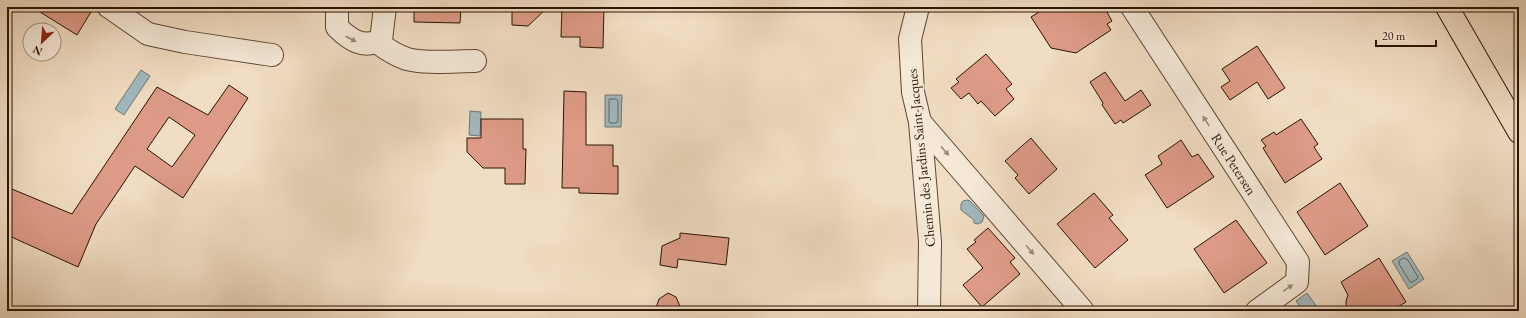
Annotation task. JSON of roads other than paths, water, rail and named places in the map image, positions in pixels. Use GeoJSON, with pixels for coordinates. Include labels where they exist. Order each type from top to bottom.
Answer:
{"type":"FeatureCollection","features":[{"type":"Feature","properties":{"kind":"main road"},"geometry":{"type":"LineString","coordinates":[[1447,7],[1519,132]]}},
{"type":"Feature","properties":{"kind":"street"},"geometry":{"type":"LineString","coordinates":[[109,7],[148,34],[185,42],[272,55]]}},
{"type":"Feature","properties":{"kind":"street"},"geometry":{"type":"LineString","coordinates":[[337,7],[337,27],[346,37],[359,43],[372,44],[381,40],[385,7]]}},
{"type":"Feature","properties":{"kind":"street","name":"Chemin des Jardins Saint-Jacques"},"geometry":{"type":"LineString","coordinates":[[918,7],[910,39],[913,92],[920,122],[930,242],[930,311]]}},
{"type":"Feature","properties":{"kind":"street","name":"Rue Petersen"},"geometry":{"type":"LineString","coordinates":[[1132,7],[1298,262],[1297,282],[1256,311]]}},
{"type":"Feature","properties":{"kind":"street"},"geometry":{"type":"LineString","coordinates":[[377,42],[391,52],[407,59],[434,61],[475,61]]}},
{"type":"Feature","properties":{"kind":"street"},"geometry":{"type":"LineString","coordinates":[[920,122],[1083,311]]}},
{"type":"Feature","properties":{"kind":"water"},"geometry":{"type":"Polygon","coordinates":[[[141,70],[150,76],[124,115],[115,109],[141,70]]]}},
{"type":"Feature","properties":{"kind":"water"},"geometry":{"type":"Polygon","coordinates":[[[605,95],[622,95],[621,127],[605,127],[605,95]]]}},
{"type":"Feature","properties":{"kind":"water"},"geometry":{"type":"Polygon","coordinates":[[[470,111],[481,112],[480,136],[469,135],[470,111]]]}},
{"type":"Feature","properties":{"kind":"water"},"geometry":{"type":"Polygon","coordinates":[[[963,201],[970,201],[984,216],[982,222],[978,224],[974,223],[974,220],[961,210],[961,204],[963,201]]]}},
{"type":"Feature","properties":{"kind":"water"},"geometry":{"type":"Polygon","coordinates":[[[1407,252],[1424,279],[1409,289],[1392,261],[1407,252]]]}},
{"type":"Feature","properties":{"kind":"water"},"geometry":{"type":"Polygon","coordinates":[[[1307,293],[1320,311],[1303,311],[1296,301],[1307,293]]]}}]}
